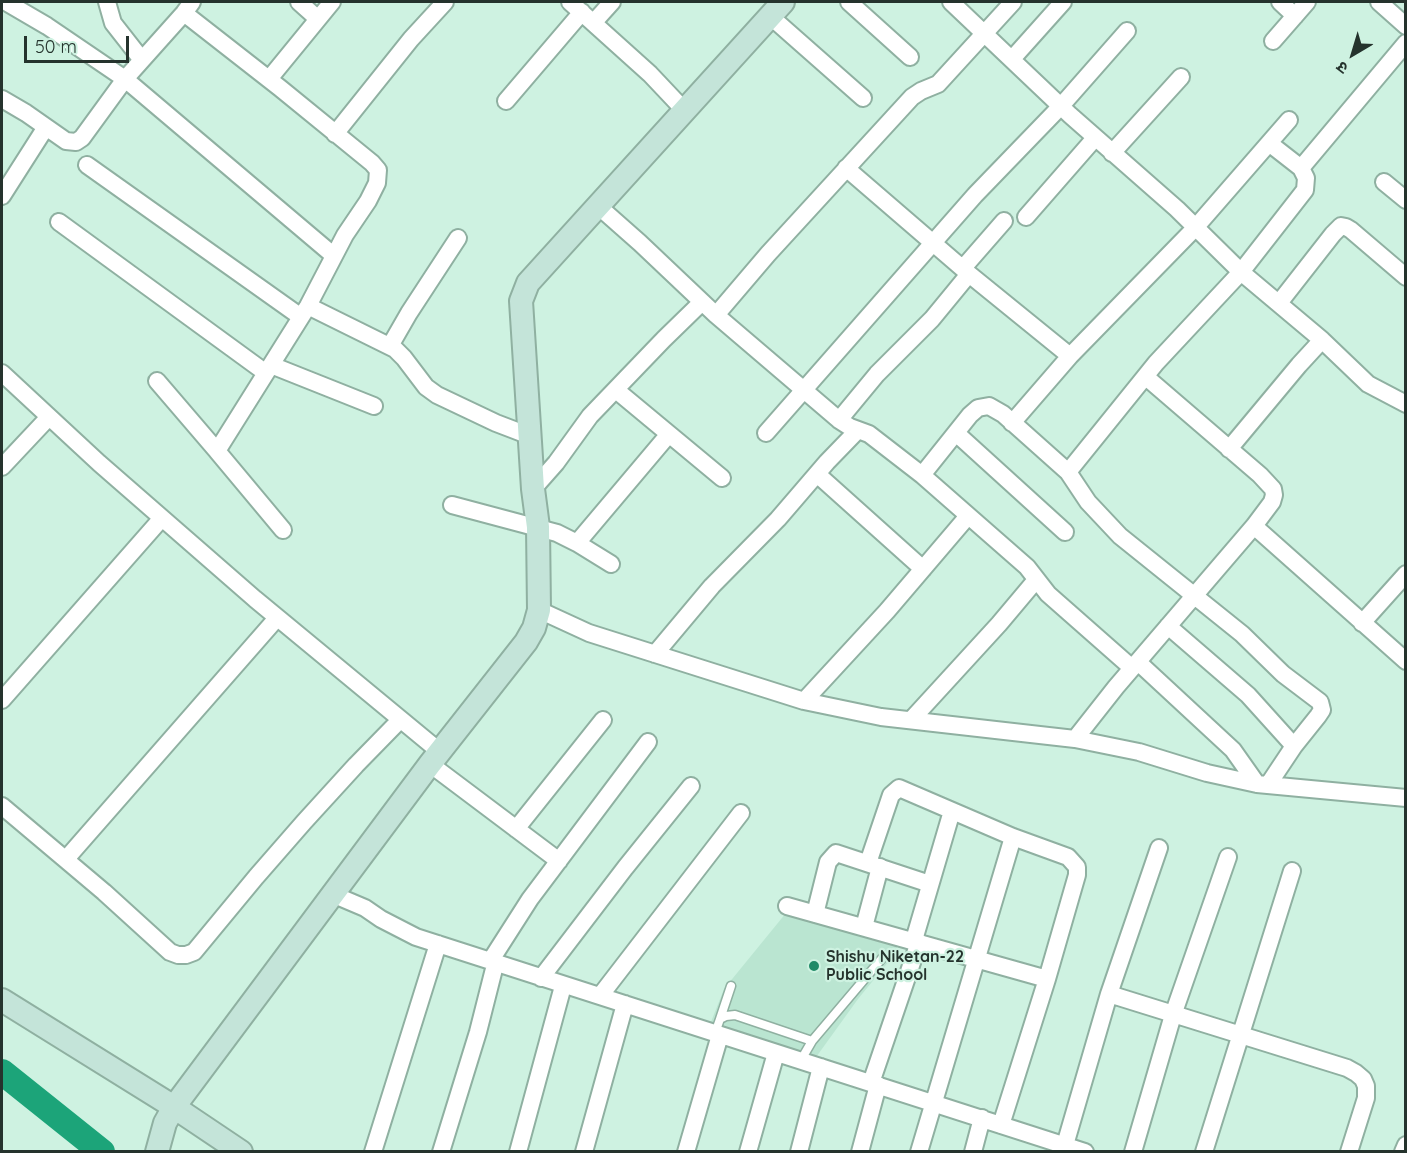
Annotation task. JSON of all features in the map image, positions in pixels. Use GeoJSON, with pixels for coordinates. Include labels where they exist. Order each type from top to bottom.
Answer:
{"type":"FeatureCollection","features":[{"type":"Feature","properties":{"kind":"street"},"geometry":{"type":"LineString","coordinates":[[6,2],[47,26],[125,79],[333,255]]}},
{"type":"Feature","properties":{"kind":"street"},"geometry":{"type":"LineString","coordinates":[[107,2],[113,23],[142,60]]}},
{"type":"Feature","properties":{"kind":"street"},"geometry":{"type":"LineString","coordinates":[[299,2],[318,19]]}},
{"type":"Feature","properties":{"kind":"street"},"geometry":{"type":"LineString","coordinates":[[269,79],[332,2]]}},
{"type":"Feature","properties":{"kind":"street"},"geometry":{"type":"LineString","coordinates":[[334,134],[411,39],[445,2]]}},
{"type":"Feature","properties":{"kind":"street"},"geometry":{"type":"LineString","coordinates":[[506,101],[582,12],[612,2]]}},
{"type":"Feature","properties":{"kind":"street"},"geometry":{"type":"LineString","coordinates":[[849,2],[910,57]]}},
{"type":"Feature","properties":{"kind":"street"},"geometry":{"type":"LineString","coordinates":[[951,2],[1095,138],[1177,209],[1241,272],[1322,340],[1368,384],[1406,404]]}},
{"type":"Feature","properties":{"kind":"street"},"geometry":{"type":"LineString","coordinates":[[716,315],[912,97],[938,84],[1013,2]]}},
{"type":"Feature","properties":{"kind":"street"},"geometry":{"type":"LineString","coordinates":[[1012,59],[1063,2]]}},
{"type":"Feature","properties":{"kind":"street"},"geometry":{"type":"LineString","coordinates":[[1280,2],[1295,16]]}},
{"type":"Feature","properties":{"kind":"street"},"geometry":{"type":"LineString","coordinates":[[1273,41],[1307,2]]}},
{"type":"Feature","properties":{"kind":"street"},"geometry":{"type":"LineString","coordinates":[[1379,2],[1406,26]]}},
{"type":"Feature","properties":{"kind":"street"},"geometry":{"type":"LineString","coordinates":[[2,99],[26,112],[66,141],[76,142],[125,79],[188,7],[269,79],[375,166],[379,173],[368,201],[345,235],[304,311],[217,451]]}},
{"type":"Feature","properties":{"kind":"street"},"geometry":{"type":"LineString","coordinates":[[157,1152],[169,1115],[434,757],[526,642],[534,628],[539,610],[538,527],[533,489],[521,301],[534,274],[776,9],[863,98]]}},
{"type":"Feature","properties":{"kind":"street"},"geometry":{"type":"LineString","coordinates":[[582,12],[650,74],[684,110]]}},
{"type":"Feature","properties":{"kind":"street"},"geometry":{"type":"LineString","coordinates":[[766,434],[933,242],[986,183],[1061,106],[1127,31]]}},
{"type":"Feature","properties":{"kind":"street"},"geometry":{"type":"LineString","coordinates":[[1301,168],[1406,43]]}},
{"type":"Feature","properties":{"kind":"street"},"geometry":{"type":"LineString","coordinates":[[1112,153],[1180,77]]}},
{"type":"Feature","properties":{"kind":"street"},"geometry":{"type":"LineString","coordinates":[[1012,423],[1071,356],[1195,228],[1289,120]]}},
{"type":"Feature","properties":{"kind":"street"},"geometry":{"type":"LineString","coordinates":[[2,196],[46,127]]}},
{"type":"Feature","properties":{"kind":"street"},"geometry":{"type":"LineString","coordinates":[[1026,217],[1095,138]]}},
{"type":"Feature","properties":{"kind":"street"},"geometry":{"type":"LineString","coordinates":[[1068,472],[1146,377],[1241,272],[1305,190],[1306,178],[1301,168],[1269,143]]}},
{"type":"Feature","properties":{"kind":"street"},"geometry":{"type":"LineString","coordinates":[[87,165],[304,311],[390,346],[404,358],[426,387],[437,395],[496,423],[530,436]]}},
{"type":"Feature","properties":{"kind":"street"},"geometry":{"type":"LineString","coordinates":[[846,168],[909,224],[1071,356]]}},
{"type":"Feature","properties":{"kind":"street"},"geometry":{"type":"LineString","coordinates":[[1384,182],[1406,200]]}},
{"type":"Feature","properties":{"kind":"street"},"geometry":{"type":"LineString","coordinates":[[597,205],[716,315],[839,420],[869,434],[922,475],[1027,567],[1048,594],[1135,665],[1233,750],[1262,784]]}},
{"type":"Feature","properties":{"kind":"street"},"geometry":{"type":"LineString","coordinates":[[839,420],[877,374],[932,319],[1004,221]]}},
{"type":"Feature","properties":{"kind":"street"},"geometry":{"type":"LineString","coordinates":[[59,222],[269,368],[374,405]]}},
{"type":"Feature","properties":{"kind":"street"},"geometry":{"type":"LineString","coordinates":[[1279,303],[1332,234],[1341,226],[1351,230],[1406,278]]}},
{"type":"Feature","properties":{"kind":"street"},"geometry":{"type":"LineString","coordinates":[[390,346],[458,238]]}},
{"type":"Feature","properties":{"kind":"street"},"geometry":{"type":"LineString","coordinates":[[533,489],[547,474],[590,416],[702,302]]}},
{"type":"Feature","properties":{"kind":"street"},"geometry":{"type":"LineString","coordinates":[[1229,449],[1322,340]]}},
{"type":"Feature","properties":{"kind":"street"},"geometry":{"type":"LineString","coordinates":[[2,373],[162,518],[277,618],[400,720],[434,757],[516,829],[559,861]]}},
{"type":"Feature","properties":{"kind":"street"},"geometry":{"type":"LineString","coordinates":[[1074,739],[1254,526],[1274,495],[1272,489],[1260,475],[1146,377]]}},
{"type":"Feature","properties":{"kind":"street"},"geometry":{"type":"LineString","coordinates":[[157,381],[283,530]]}},
{"type":"Feature","properties":{"kind":"street"},"geometry":{"type":"LineString","coordinates":[[616,390],[722,478]]}},
{"type":"Feature","properties":{"kind":"street"},"geometry":{"type":"LineString","coordinates":[[922,475],[970,415],[984,406],[996,408],[1068,472],[1088,502],[1120,536],[1242,634],[1283,674],[1320,702],[1322,710],[1318,716],[1262,784]]}},
{"type":"Feature","properties":{"kind":"street"},"geometry":{"type":"LineString","coordinates":[[2,467],[49,417]]}},
{"type":"Feature","properties":{"kind":"street"},"geometry":{"type":"LineString","coordinates":[[655,654],[712,586],[778,519],[858,430]]}},
{"type":"Feature","properties":{"kind":"street"},"geometry":{"type":"LineString","coordinates":[[956,433],[1065,532]]}},
{"type":"Feature","properties":{"kind":"street"},"geometry":{"type":"LineString","coordinates":[[577,543],[669,434]]}},
{"type":"Feature","properties":{"kind":"street"},"geometry":{"type":"LineString","coordinates":[[817,474],[923,569]]}},
{"type":"Feature","properties":{"kind":"street"},"geometry":{"type":"LineString","coordinates":[[452,505],[538,527],[577,543],[611,564]]}},
{"type":"Feature","properties":{"kind":"street"},"geometry":{"type":"LineString","coordinates":[[804,701],[887,611],[968,516]]}},
{"type":"Feature","properties":{"kind":"street"},"geometry":{"type":"LineString","coordinates":[[2,700],[162,518]]}},
{"type":"Feature","properties":{"kind":"street"},"geometry":{"type":"LineString","coordinates":[[1254,526],[1406,661]]}},
{"type":"Feature","properties":{"kind":"street"},"geometry":{"type":"LineString","coordinates":[[1362,623],[1406,574]]}},
{"type":"Feature","properties":{"kind":"street"},"geometry":{"type":"LineString","coordinates":[[912,719],[1036,580]]}},
{"type":"Feature","properties":{"kind":"street"},"geometry":{"type":"LineString","coordinates":[[539,610],[589,633],[804,701],[880,717],[1074,739],[1139,752],[1207,773],[1262,784],[1406,798]]}},
{"type":"Feature","properties":{"kind":"street"},"geometry":{"type":"LineString","coordinates":[[66,859],[277,618]]}},
{"type":"Feature","properties":{"kind":"street"},"geometry":{"type":"LineString","coordinates":[[1168,626],[1248,695],[1294,746]]}},
{"type":"Feature","properties":{"kind":"street"},"geometry":{"type":"LineString","coordinates":[[2,806],[66,859],[170,952],[182,956],[194,952],[255,877],[400,720]]}},
{"type":"Feature","properties":{"kind":"street"},"geometry":{"type":"LineString","coordinates":[[516,829],[603,720]]}},
{"type":"Feature","properties":{"kind":"street"},"geometry":{"type":"LineString","coordinates":[[441,1152],[478,1032],[493,961],[530,899],[648,742]]}},
{"type":"Feature","properties":{"kind":"street"},"geometry":{"type":"LineString","coordinates":[[541,978],[691,786]]}},
{"type":"Feature","properties":{"kind":"street"},"geometry":{"type":"LineString","coordinates":[[864,927],[874,865],[891,795],[896,789],[902,789],[1013,837],[1068,857],[1077,867],[1077,875],[1047,979],[1001,1125]]}},
{"type":"Feature","properties":{"kind":"street"},"geometry":{"type":"LineString","coordinates":[[860,1152],[875,1084],[952,811]]}},
{"type":"Feature","properties":{"kind":"street"},"geometry":{"type":"LineString","coordinates":[[600,996],[741,813]]}},
{"type":"Feature","properties":{"kind":"street"},"geometry":{"type":"LineString","coordinates":[[919,1152],[1013,837]]}},
{"type":"Feature","properties":{"kind":"street"},"geometry":{"type":"LineString","coordinates":[[1065,1145],[1109,994],[1159,848]]}},
{"type":"Feature","properties":{"kind":"street"},"geometry":{"type":"LineString","coordinates":[[815,914],[828,862],[833,855],[840,853],[930,884]]}},
{"type":"Feature","properties":{"kind":"street"},"geometry":{"type":"LineString","coordinates":[[1132,1152],[1173,1015],[1228,857]]}},
{"type":"Feature","properties":{"kind":"street"},"geometry":{"type":"LineString","coordinates":[[1204,1152],[1292,872]]}},
{"type":"Feature","properties":{"kind":"street"},"geometry":{"type":"LineString","coordinates":[[332,894],[364,908],[416,937],[563,986],[719,1029],[777,1053],[982,1118],[1001,1125],[1032,1143],[1065,1145],[1085,1152]]}},
{"type":"Feature","properties":{"kind":"street"},"geometry":{"type":"LineString","coordinates":[[787,906],[1047,979]]}},
{"type":"Feature","properties":{"kind":"street"},"geometry":{"type":"LineString","coordinates":[[373,1152],[438,944]]}},
{"type":"Feature","properties":{"kind":"street"},"geometry":{"type":"LineString","coordinates":[[518,1152],[563,986]]}},
{"type":"Feature","properties":{"kind":"street"},"geometry":{"type":"LineString","coordinates":[[1109,994],[1347,1068],[1363,1079],[1366,1086],[1366,1098],[1349,1152]]}},
{"type":"Feature","properties":{"kind":"street"},"geometry":{"type":"LineString","coordinates":[[2,1000],[169,1115],[241,1152]]}},
{"type":"Feature","properties":{"kind":"street"},"geometry":{"type":"LineString","coordinates":[[584,1152],[625,1004]]}},
{"type":"Feature","properties":{"kind":"street"},"geometry":{"type":"LineString","coordinates":[[686,1152],[719,1029]]}},
{"type":"Feature","properties":{"kind":"street"},"geometry":{"type":"LineString","coordinates":[[748,1152],[777,1053]]}},
{"type":"Feature","properties":{"kind":"street"},"geometry":{"type":"LineString","coordinates":[[799,1152],[821,1067]]}},
{"type":"Feature","properties":{"kind":"street"},"geometry":{"type":"LineString","coordinates":[[973,1152],[982,1118]]}},
{"type":"Feature","properties":{"kind":"street"},"geometry":{"type":"LineString","coordinates":[[1403,1152],[1406,1145]]}},
{"type":"Feature","properties":{"kind":"lane"},"geometry":{"type":"LineString","coordinates":[[801,1060],[812,1041],[884,956]]}},
{"type":"Feature","properties":{"kind":"lane"},"geometry":{"type":"LineString","coordinates":[[719,1029],[731,987]]}},
{"type":"Feature","properties":{"kind":"lane"},"geometry":{"type":"LineString","coordinates":[[719,1029],[726,1016],[735,1015],[812,1041]]}},
{"type":"Feature","properties":{"kind":"shaded area","name":"Shishu Niketan-22 Public School"},"geometry":{"type":"Polygon","coordinates":[[[786,913],[903,944],[858,999],[814,1060],[709,1027],[724,989],[786,913]]]}},
{"type":"Feature","properties":{"kind":"waterway"},"geometry":{"type":"LineString","coordinates":[[2,1072],[102,1152]]}},
{"type":"Feature","properties":{"kind":"place","name":"Shishu Niketan-22 Public School"},"geometry":{"type":"Point","coordinates":[814,966]}}]}
